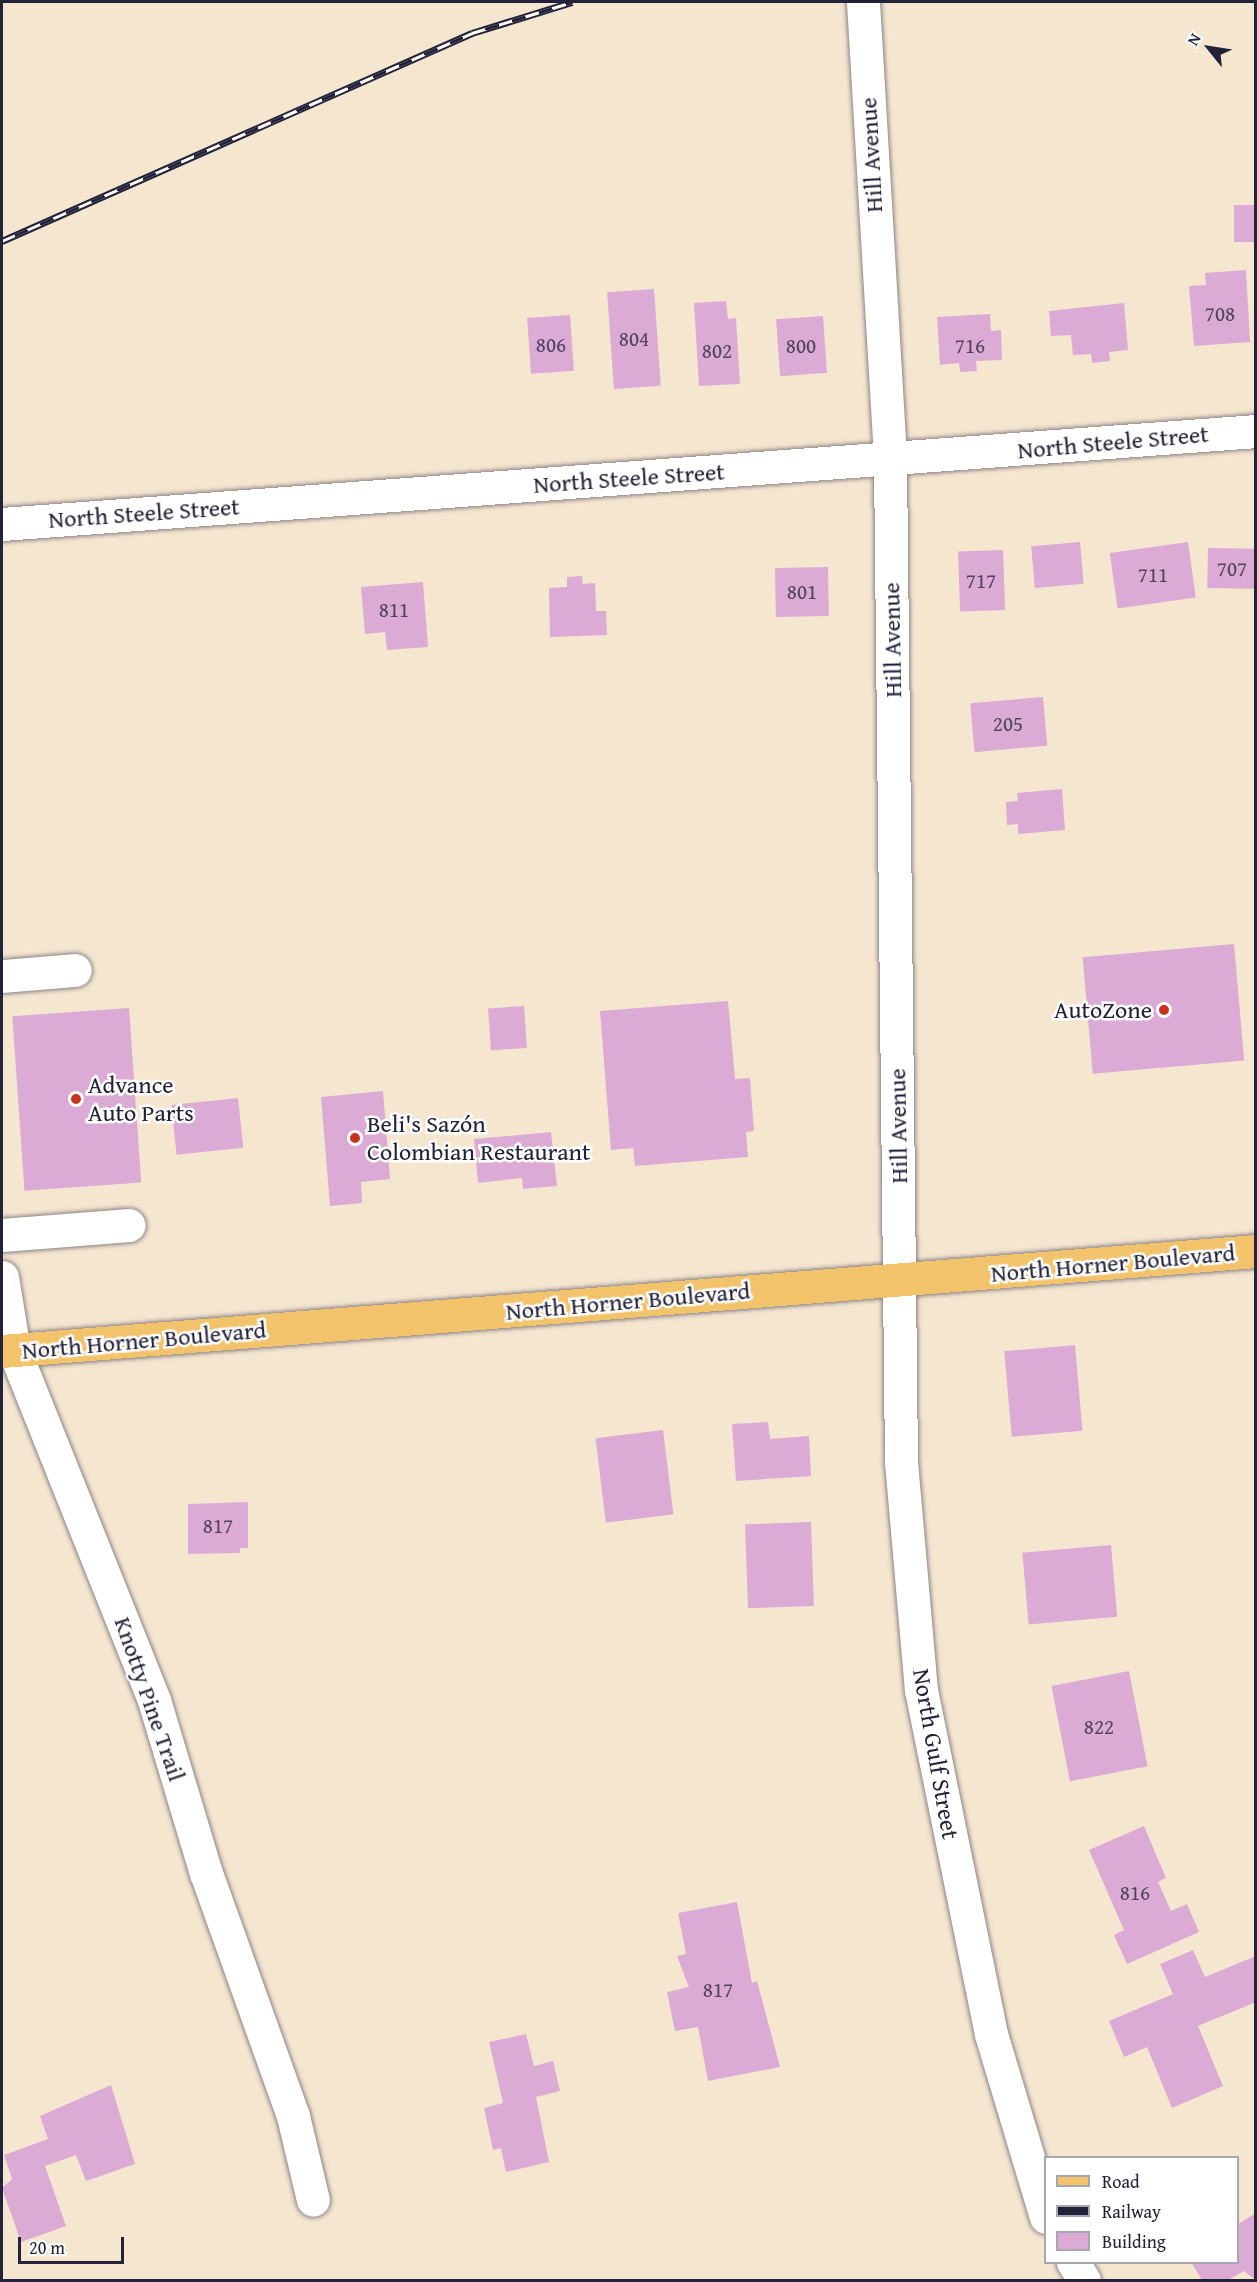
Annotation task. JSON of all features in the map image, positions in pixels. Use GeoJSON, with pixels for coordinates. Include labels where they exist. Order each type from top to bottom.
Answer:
{"type":"FeatureCollection","features":[{"type":"Feature","properties":{"kind":"main road","name":"North Horner Boulevard"},"geometry":{"type":"LineString","coordinates":[[8,1351],[1256,1251]]}},
{"type":"Feature","properties":{"kind":"street","name":"Hill Avenue"},"geometry":{"type":"LineString","coordinates":[[864,17],[890,461],[899,1280]]}},
{"type":"Feature","properties":{"kind":"street","name":"North Steele Street"},"geometry":{"type":"LineString","coordinates":[[2,524],[890,461],[1256,431]]}},
{"type":"Feature","properties":{"kind":"street"},"geometry":{"type":"LineString","coordinates":[[2,976],[75,970]]}},
{"type":"Feature","properties":{"kind":"street"},"geometry":{"type":"LineString","coordinates":[[2,1235],[129,1225]]}},
{"type":"Feature","properties":{"kind":"street","name":"Knotty Pine Trail"},"geometry":{"type":"LineString","coordinates":[[2,1277],[8,1351],[154,1700],[206,1873],[293,2116],[313,2200]]}},
{"type":"Feature","properties":{"kind":"street","name":"North Gulf Street"},"geometry":{"type":"LineString","coordinates":[[899,1280],[901,1462],[921,1690],[991,2034],[1044,2210]]}},
{"type":"Feature","properties":{"kind":"street"},"geometry":{"type":"LineString","coordinates":[[1074,2264],[1084,2280]]}},
{"type":"Feature","properties":{"kind":"building"},"geometry":{"type":"Polygon","coordinates":[[[1234,205],[1256,205],[1256,242],[1234,242],[1234,205]]]}},
{"type":"Feature","properties":{"kind":"building"},"geometry":{"type":"Polygon","coordinates":[[[1246,270],[1250,342],[1194,346],[1189,286],[1206,285],[1205,273],[1246,270]]]}},
{"type":"Feature","properties":{"kind":"building"},"geometry":{"type":"Polygon","coordinates":[[[654,289],[661,386],[614,389],[607,292],[654,289]]]}},
{"type":"Feature","properties":{"kind":"building"},"geometry":{"type":"Polygon","coordinates":[[[726,301],[728,319],[736,318],[740,384],[699,386],[694,303],[726,301]]]}},
{"type":"Feature","properties":{"kind":"building"},"geometry":{"type":"Polygon","coordinates":[[[1124,303],[1128,350],[1109,352],[1110,361],[1092,363],[1091,354],[1073,355],[1071,335],[1051,336],[1049,311],[1124,303]]]}},
{"type":"Feature","properties":{"kind":"building"},"geometry":{"type":"Polygon","coordinates":[[[990,314],[991,331],[1001,330],[1002,360],[976,361],[977,371],[960,372],[959,363],[940,365],[937,317],[990,314]]]}},
{"type":"Feature","properties":{"kind":"building"},"geometry":{"type":"Polygon","coordinates":[[[570,315],[574,371],[531,374],[527,318],[570,315]]]}},
{"type":"Feature","properties":{"kind":"building"},"geometry":{"type":"Polygon","coordinates":[[[823,316],[827,373],[780,376],[776,319],[823,316]]]}},
{"type":"Feature","properties":{"kind":"building"},"geometry":{"type":"Polygon","coordinates":[[[1080,542],[1084,584],[1035,588],[1031,546],[1080,542]]]}},
{"type":"Feature","properties":{"kind":"building"},"geometry":{"type":"Polygon","coordinates":[[[1188,542],[1196,597],[1118,608],[1110,553],[1188,542]]]}},
{"type":"Feature","properties":{"kind":"building"},"geometry":{"type":"Polygon","coordinates":[[[1208,548],[1256,549],[1255,589],[1207,588],[1208,548]]]}},
{"type":"Feature","properties":{"kind":"building"},"geometry":{"type":"Polygon","coordinates":[[[1003,550],[1005,610],[960,612],[958,552],[1003,550]]]}},
{"type":"Feature","properties":{"kind":"building"},"geometry":{"type":"Polygon","coordinates":[[[828,567],[829,616],[776,617],[775,568],[828,567]]]}},
{"type":"Feature","properties":{"kind":"building"},"geometry":{"type":"Polygon","coordinates":[[[582,576],[583,584],[595,583],[596,611],[606,611],[607,635],[550,637],[549,588],[567,587],[567,577],[582,576]]]}},
{"type":"Feature","properties":{"kind":"building"},"geometry":{"type":"Polygon","coordinates":[[[423,582],[428,647],[387,650],[385,632],[365,634],[361,587],[423,582]]]}},
{"type":"Feature","properties":{"kind":"building"},"geometry":{"type":"Polygon","coordinates":[[[1043,697],[1047,746],[975,752],[970,703],[1043,697]]]}},
{"type":"Feature","properties":{"kind":"building"},"geometry":{"type":"Polygon","coordinates":[[[1062,789],[1065,830],[1018,834],[1018,824],[1007,825],[1006,802],[1018,801],[1017,793],[1062,789]]]}},
{"type":"Feature","properties":{"kind":"building","name":"AutoZone"},"geometry":{"type":"Polygon","coordinates":[[[1234,944],[1244,1061],[1093,1074],[1083,957],[1234,944]]]}},
{"type":"Feature","properties":{"kind":"building"},"geometry":{"type":"Polygon","coordinates":[[[728,1001],[735,1079],[750,1078],[754,1131],[746,1132],[748,1157],[635,1166],[633,1148],[611,1150],[600,1011],[728,1001]]]}},
{"type":"Feature","properties":{"kind":"building"},"geometry":{"type":"Polygon","coordinates":[[[524,1006],[527,1048],[491,1050],[488,1009],[524,1006]]]}},
{"type":"Feature","properties":{"kind":"building","name":"Advance Auto Parts"},"geometry":{"type":"Polygon","coordinates":[[[129,1008],[141,1183],[24,1191],[12,1016],[129,1008]]]}},
{"type":"Feature","properties":{"kind":"building","name":"Beli's Sazón Colombian Restaurant"},"geometry":{"type":"Polygon","coordinates":[[[383,1091],[390,1179],[361,1182],[362,1203],[330,1206],[321,1097],[383,1091]]]}},
{"type":"Feature","properties":{"kind":"building"},"geometry":{"type":"Polygon","coordinates":[[[238,1098],[243,1148],[177,1155],[171,1105],[238,1098]]]}},
{"type":"Feature","properties":{"kind":"building"},"geometry":{"type":"Polygon","coordinates":[[[551,1132],[557,1186],[523,1189],[522,1178],[478,1183],[474,1139],[551,1132]]]}},
{"type":"Feature","properties":{"kind":"building"},"geometry":{"type":"Polygon","coordinates":[[[1075,1345],[1082,1431],[1012,1437],[1004,1351],[1075,1345]]]}},
{"type":"Feature","properties":{"kind":"building"},"geometry":{"type":"Polygon","coordinates":[[[768,1422],[770,1439],[809,1436],[811,1476],[736,1481],[732,1424],[768,1422]]]}},
{"type":"Feature","properties":{"kind":"building"},"geometry":{"type":"Polygon","coordinates":[[[663,1430],[673,1514],[606,1523],[596,1438],[663,1430]]]}},
{"type":"Feature","properties":{"kind":"building"},"geometry":{"type":"Polygon","coordinates":[[[248,1502],[248,1548],[240,1548],[240,1553],[188,1554],[188,1504],[248,1502]]]}},
{"type":"Feature","properties":{"kind":"building"},"geometry":{"type":"Polygon","coordinates":[[[811,1522],[814,1606],[748,1608],[745,1524],[811,1522]]]}},
{"type":"Feature","properties":{"kind":"building"},"geometry":{"type":"Polygon","coordinates":[[[1111,1545],[1117,1617],[1029,1624],[1022,1553],[1111,1545]]]}},
{"type":"Feature","properties":{"kind":"building"},"geometry":{"type":"Polygon","coordinates":[[[1129,1671],[1148,1766],[1070,1781],[1051,1686],[1129,1671]]]}},
{"type":"Feature","properties":{"kind":"building"},"geometry":{"type":"Polygon","coordinates":[[[1144,1826],[1166,1878],[1158,1882],[1171,1911],[1187,1904],[1199,1932],[1127,1964],[1114,1935],[1124,1930],[1089,1850],[1144,1826]]]}},
{"type":"Feature","properties":{"kind":"building"},"geometry":{"type":"Polygon","coordinates":[[[737,1902],[752,1983],[757,1981],[780,2067],[708,2081],[698,2027],[675,2031],[667,1992],[689,1987],[677,1956],[686,1954],[678,1913],[737,1902]]]}},
{"type":"Feature","properties":{"kind":"building"},"geometry":{"type":"Polygon","coordinates":[[[1193,1950],[1205,1977],[1256,1956],[1256,2002],[1198,2026],[1223,2086],[1172,2108],[1147,2047],[1124,2057],[1109,2021],[1173,1994],[1160,1964],[1193,1950]]]}},
{"type":"Feature","properties":{"kind":"building"},"geometry":{"type":"Polygon","coordinates":[[[526,2034],[534,2066],[553,2061],[560,2091],[536,2097],[549,2162],[506,2172],[501,2148],[493,2150],[484,2108],[503,2103],[489,2042],[526,2034]]]}},
{"type":"Feature","properties":{"kind":"building"},"geometry":{"type":"Polygon","coordinates":[[[111,2085],[135,2164],[86,2181],[76,2155],[45,2166],[66,2226],[21,2242],[2,2188],[12,2179],[4,2155],[48,2139],[40,2116],[111,2085]]]}},
{"type":"Feature","properties":{"kind":"building"},"geometry":{"type":"Polygon","coordinates":[[[1256,2213],[1256,2280],[1244,2271],[1228,2280],[1202,2280],[1192,2264],[1239,2264],[1239,2223],[1256,2213]]]}},
{"type":"Feature","properties":{"kind":"railway"},"geometry":{"type":"LineString","coordinates":[[2,241],[472,33],[572,2]]}},
{"type":"Feature","properties":{"kind":"place","name":"AutoZone"},"geometry":{"type":"Point","coordinates":[1164,1010]}},
{"type":"Feature","properties":{"kind":"place","name":"Advance Auto Parts"},"geometry":{"type":"Point","coordinates":[76,1099]}},
{"type":"Feature","properties":{"kind":"place","name":"Beli's Sazón Colombian Restaurant"},"geometry":{"type":"Point","coordinates":[355,1138]}}]}
